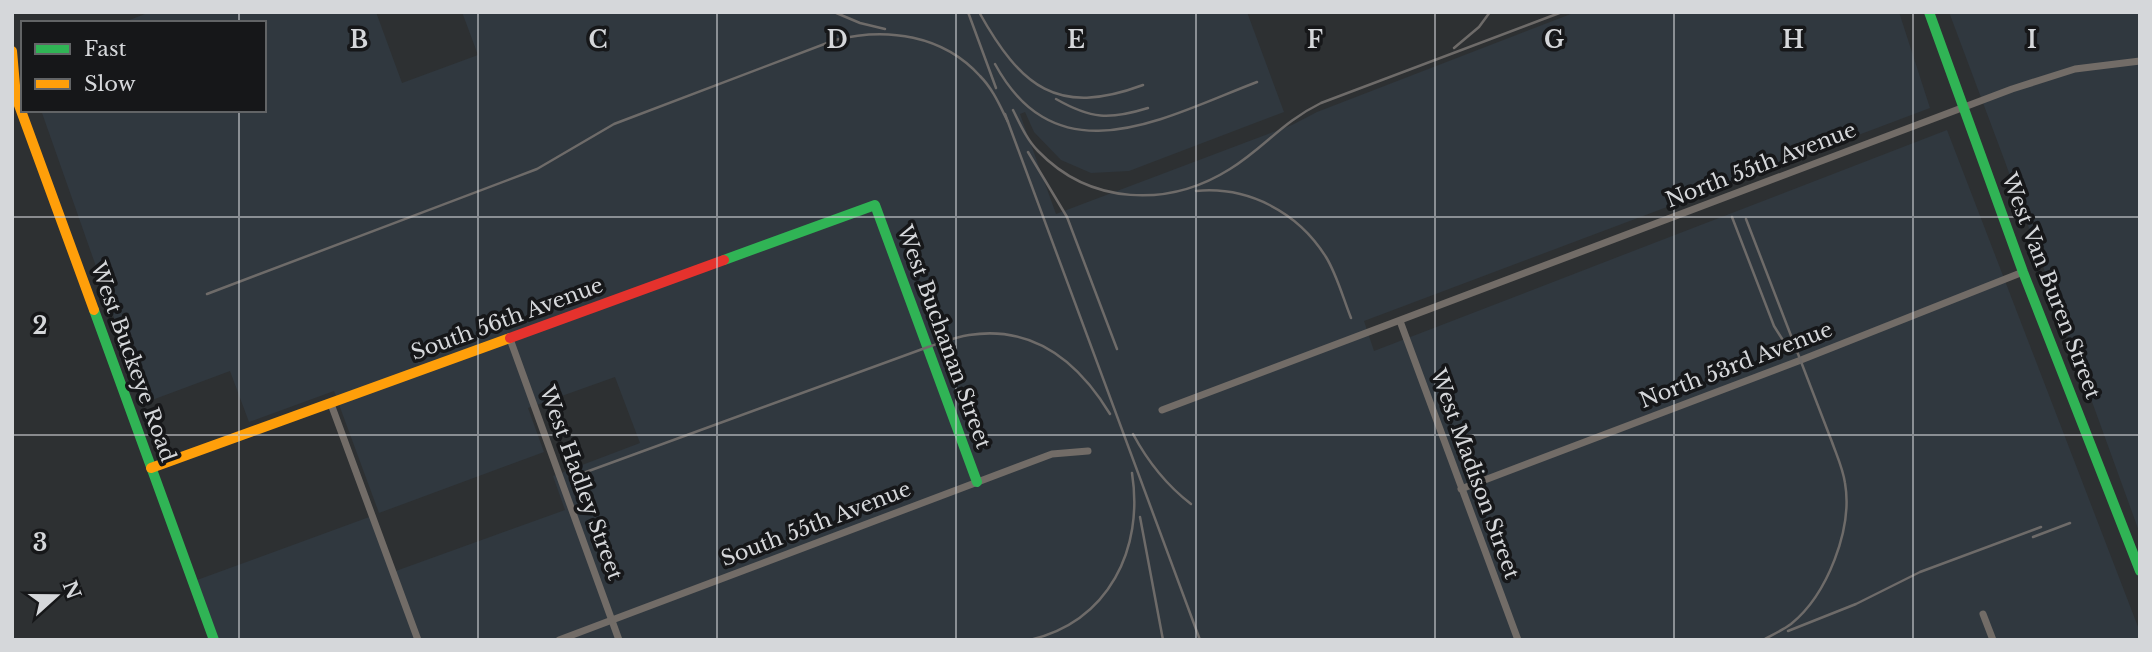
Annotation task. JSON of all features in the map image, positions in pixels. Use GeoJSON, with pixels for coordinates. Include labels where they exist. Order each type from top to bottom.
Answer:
{"type":"FeatureCollection","features":[{"type":"Feature","properties":{"kind":"main road","name":"West Van Buren Street"},"geometry":{"type":"LineString","coordinates":[[1929,12],[2023,272],[2140,571]]}},
{"type":"Feature","properties":{"kind":"main road","name":"West Buckeye Road"},"geometry":{"type":"LineString","coordinates":[[12,51],[14,95],[214,640]]}},
{"type":"Feature","properties":{"kind":"main road","name":"South 56th Avenue"},"geometry":{"type":"LineString","coordinates":[[151,468],[875,205]]}},
{"type":"Feature","properties":{"kind":"main road","name":"West Buchanan Street"},"geometry":{"type":"LineString","coordinates":[[875,205],[977,482]]}},
{"type":"Feature","properties":{"kind":"street","name":"North 55th Avenue"},"geometry":{"type":"LineString","coordinates":[[1401,321],[1962,108],[2075,69],[2140,61]]}},
{"type":"Feature","properties":{"kind":"street","name":"North 53rd Avenue"},"geometry":{"type":"LineString","coordinates":[[1461,489],[1801,360],[2023,272]]}},
{"type":"Feature","properties":{"kind":"street"},"geometry":{"type":"LineString","coordinates":[[1163,410],[1401,321]]}},
{"type":"Feature","properties":{"kind":"street","name":"West Madison Street"},"geometry":{"type":"LineString","coordinates":[[1401,321],[1518,640]]}},
{"type":"Feature","properties":{"kind":"street","name":"West Hadley Street"},"geometry":{"type":"LineString","coordinates":[[510,338],[619,640]]}},
{"type":"Feature","properties":{"kind":"street"},"geometry":{"type":"LineString","coordinates":[[331,404],[418,640]]}},
{"type":"Feature","properties":{"kind":"street","name":"South 55th Avenue"},"geometry":{"type":"LineString","coordinates":[[559,640],[1052,454],[1088,451]]}},
{"type":"Feature","properties":{"kind":"street"},"geometry":{"type":"LineString","coordinates":[[1983,614],[1993,640]]}},
{"type":"Feature","properties":{"kind":"shaded area"},"geometry":{"type":"Polygon","coordinates":[[[150,12],[376,12],[402,83],[478,55],[462,12],[1247,12],[1284,112],[1129,171],[1091,173],[1061,160],[1034,132],[1025,112],[1020,114],[1056,214],[1292,125],[1317,112],[1576,12],[1899,12],[1930,108],[1364,321],[1374,351],[1947,130],[2140,632],[2140,640],[219,640],[197,580],[372,516],[393,572],[565,510],[553,476],[640,443],[615,377],[528,408],[544,452],[379,513],[334,391],[249,422],[230,371],[144,403],[42,112],[266,112],[266,21],[127,21],[150,12]]]}},
{"type":"Feature","properties":{"kind":"shaded area"},"geometry":{"type":"Polygon","coordinates":[[[1949,12],[2140,12],[2140,534],[2004,159],[1949,12]]]}},
{"type":"Feature","properties":{"kind":"railway"},"geometry":{"type":"LineString","coordinates":[[834,12],[860,23],[885,29]]}},
{"type":"Feature","properties":{"kind":"railway"},"geometry":{"type":"LineString","coordinates":[[968,12],[996,88]]}},
{"type":"Feature","properties":{"kind":"railway"},"geometry":{"type":"LineString","coordinates":[[979,12],[1010,60],[1044,89],[1064,96],[1087,98],[1143,85]]}},
{"type":"Feature","properties":{"kind":"railway"},"geometry":{"type":"LineString","coordinates":[[1454,48],[1479,27],[1490,12]]}},
{"type":"Feature","properties":{"kind":"railway"},"geometry":{"type":"LineString","coordinates":[[1013,110],[1027,137],[1038,151],[1059,169],[1081,182],[1105,191],[1156,195],[1206,182],[1230,169],[1295,118],[1321,103],[1562,12]]}},
{"type":"Feature","properties":{"kind":"railway"},"geometry":{"type":"LineString","coordinates":[[207,294],[537,169],[614,124],[835,40],[874,34],[894,35],[932,43],[949,51],[985,81],[1008,122]]}},
{"type":"Feature","properties":{"kind":"railway"},"geometry":{"type":"LineString","coordinates":[[995,64],[1021,100],[1050,121],[1081,130],[1115,130],[1150,122],[1257,82]]}},
{"type":"Feature","properties":{"kind":"railway"},"geometry":{"type":"LineString","coordinates":[[1056,99],[1080,111],[1100,116],[1148,108]]}},
{"type":"Feature","properties":{"kind":"railway"},"geometry":{"type":"LineString","coordinates":[[1005,114],[1200,640]]}},
{"type":"Feature","properties":{"kind":"railway"},"geometry":{"type":"LineString","coordinates":[[1028,152],[1067,217],[1117,349]]}},
{"type":"Feature","properties":{"kind":"railway"},"geometry":{"type":"LineString","coordinates":[[1196,191],[1234,193],[1253,198],[1270,205],[1301,227],[1315,241],[1330,264],[1351,318]]}},
{"type":"Feature","properties":{"kind":"railway"},"geometry":{"type":"LineString","coordinates":[[1732,217],[1774,326],[1791,353]]}},
{"type":"Feature","properties":{"kind":"railway"},"geometry":{"type":"LineString","coordinates":[[1746,219],[1840,462],[1846,501],[1841,540],[1826,579],[1816,596],[1791,624],[1763,640]]}},
{"type":"Feature","properties":{"kind":"railway"},"geometry":{"type":"LineString","coordinates":[[575,476],[928,347],[969,335],[992,333],[1014,336],[1034,342],[1052,352],[1084,379],[1110,414]]}},
{"type":"Feature","properties":{"kind":"railway"},"geometry":{"type":"LineString","coordinates":[[1133,434],[1158,472],[1191,504]]}},
{"type":"Feature","properties":{"kind":"railway"},"geometry":{"type":"LineString","coordinates":[[1030,640],[1058,630],[1081,617],[1100,599],[1115,578],[1126,554],[1132,528],[1132,473]]}},
{"type":"Feature","properties":{"kind":"railway"},"geometry":{"type":"LineString","coordinates":[[1140,517],[1163,640]]}},
{"type":"Feature","properties":{"kind":"railway"},"geometry":{"type":"LineString","coordinates":[[2033,537],[2070,523]]}},
{"type":"Feature","properties":{"kind":"railway"},"geometry":{"type":"LineString","coordinates":[[1788,631],[1856,604],[1920,572],[2041,527]]}},
{"type":"Feature","properties":{"kind":"railway"},"geometry":{"type":"LineString","coordinates":[[924,640],[949,640]]}},
{"type":"Feature","properties":{"kind":"traffic: fast"},"geometry":{"type":"LineString","coordinates":[[1929,12],[2023,272],[2140,571]]}},
{"type":"Feature","properties":{"kind":"traffic: fast"},"geometry":{"type":"LineString","coordinates":[[724,260],[875,205],[977,482]]}},
{"type":"Feature","properties":{"kind":"traffic: fast"},"geometry":{"type":"LineString","coordinates":[[94,310],[214,640]]}},
{"type":"Feature","properties":{"kind":"traffic: slow"},"geometry":{"type":"LineString","coordinates":[[12,51],[16,97],[21,111]]}},
{"type":"Feature","properties":{"kind":"traffic: slow"},"geometry":{"type":"LineString","coordinates":[[21,112],[94,310]]}},
{"type":"Feature","properties":{"kind":"traffic: slow"},"geometry":{"type":"LineString","coordinates":[[151,468],[510,338]]}},
{"type":"Feature","properties":{"kind":"traffic: jam"},"geometry":{"type":"LineString","coordinates":[[510,338],[724,260]]}}]}
